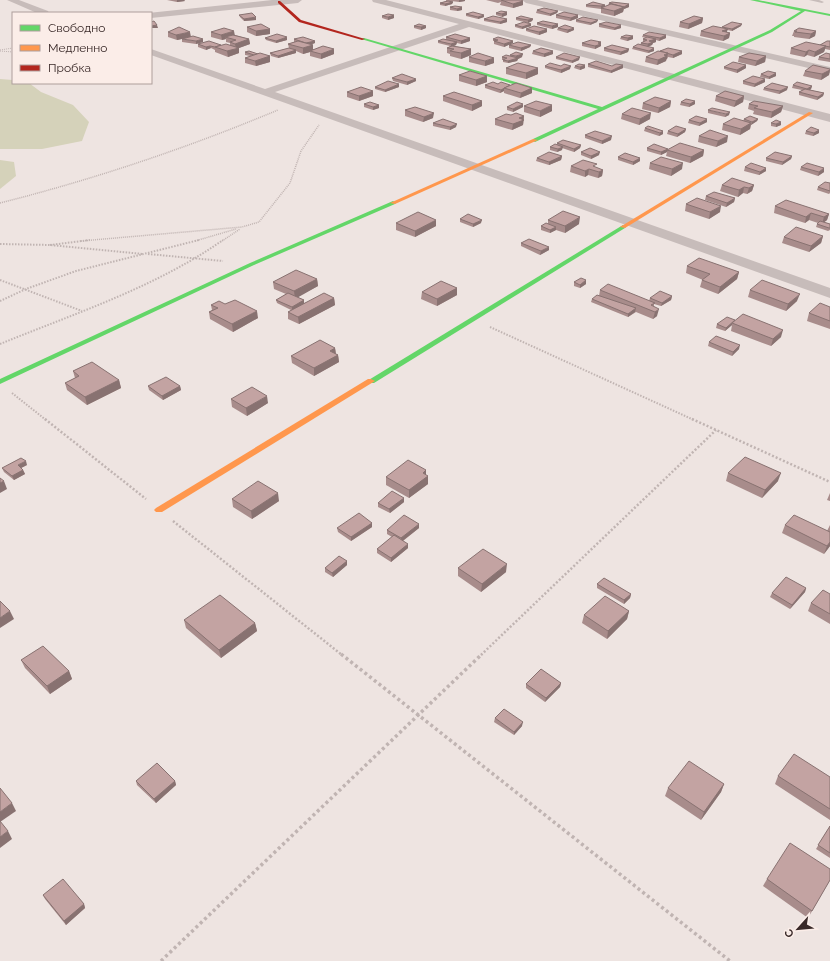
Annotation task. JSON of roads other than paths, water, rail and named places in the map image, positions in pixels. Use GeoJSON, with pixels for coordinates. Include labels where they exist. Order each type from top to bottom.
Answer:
{"type":"FeatureCollection","features":[{"type":"Feature","properties":{"kind":"street"},"geometry":{"type":"LineString","coordinates":[[11,0],[42,12]]}},
{"type":"Feature","properties":{"kind":"street"},"geometry":{"type":"LineString","coordinates":[[152,15],[298,0]]}},
{"type":"Feature","properties":{"kind":"street"},"geometry":{"type":"LineString","coordinates":[[376,0],[830,118]]}},
{"type":"Feature","properties":{"kind":"street"},"geometry":{"type":"LineString","coordinates":[[526,0],[830,70]]}},
{"type":"Feature","properties":{"kind":"street"},"geometry":{"type":"LineString","coordinates":[[752,0],[830,15]]}},
{"type":"Feature","properties":{"kind":"street"},"geometry":{"type":"LineString","coordinates":[[279,2],[300,21],[395,50],[602,109]]}},
{"type":"Feature","properties":{"kind":"street"},"geometry":{"type":"LineString","coordinates":[[3,385],[252,264],[476,167],[670,76],[771,31],[805,10]]}},
{"type":"Feature","properties":{"kind":"street"},"geometry":{"type":"LineString","coordinates":[[266,92],[469,24]]}},
{"type":"Feature","properties":{"kind":"street"},"geometry":{"type":"LineString","coordinates":[[152,52],[823,290],[830,275]]}},
{"type":"Feature","properties":{"kind":"street"},"geometry":{"type":"LineString","coordinates":[[159,510],[811,113]]}},
{"type":"Feature","properties":{"kind":"lane"},"geometry":{"type":"LineString","coordinates":[[811,0],[822,2]]}}]}
